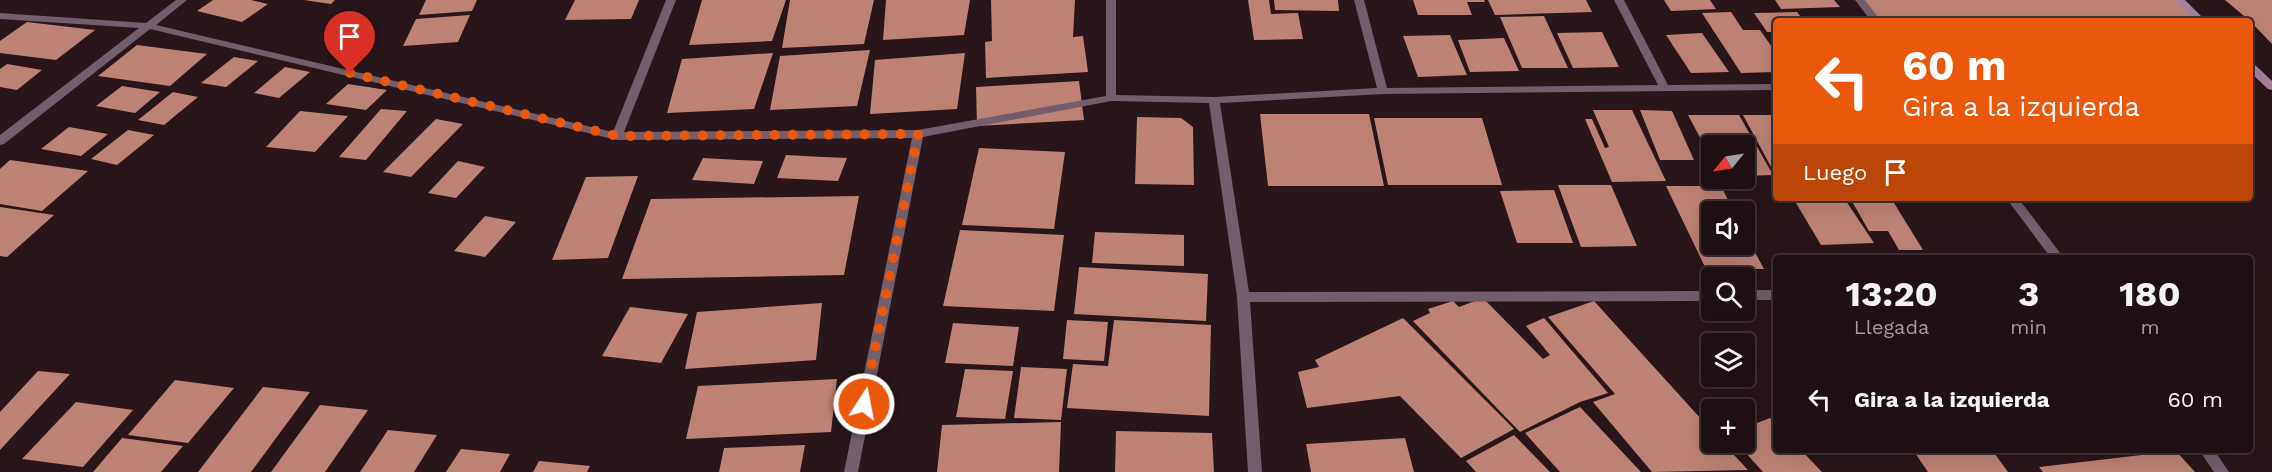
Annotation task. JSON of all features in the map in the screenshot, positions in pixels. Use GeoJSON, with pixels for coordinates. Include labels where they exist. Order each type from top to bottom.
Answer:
{"type":"FeatureCollection","features":[{"type":"Feature","properties":{"kind":"main road"},"geometry":{"type":"LineString","coordinates":[[2179,0],[2198,18]]}},
{"type":"Feature","properties":{"kind":"main road"},"geometry":{"type":"LineString","coordinates":[[2253,69],[2272,87]]}},
{"type":"Feature","properties":{"kind":"street"},"geometry":{"type":"LineString","coordinates":[[0,141],[182,0]]}},
{"type":"Feature","properties":{"kind":"street"},"geometry":{"type":"LineString","coordinates":[[617,136],[671,0]]}},
{"type":"Feature","properties":{"kind":"street"},"geometry":{"type":"LineString","coordinates":[[1111,0],[1111,98]]}},
{"type":"Feature","properties":{"kind":"street"},"geometry":{"type":"LineString","coordinates":[[1359,0],[1383,92]]}},
{"type":"Feature","properties":{"kind":"street"},"geometry":{"type":"LineString","coordinates":[[1619,0],[1664,87]]}},
{"type":"Feature","properties":{"kind":"street"},"geometry":{"type":"LineString","coordinates":[[1860,0],[1874,18]]}},
{"type":"Feature","properties":{"kind":"street"},"geometry":{"type":"LineString","coordinates":[[0,16],[149,26],[617,136],[918,134],[1111,98],[1214,100],[1383,92],[1773,87]]}},
{"type":"Feature","properties":{"kind":"street"},"geometry":{"type":"LineString","coordinates":[[1214,100],[1243,297],[1255,472]]}},
{"type":"Feature","properties":{"kind":"street"},"geometry":{"type":"LineString","coordinates":[[851,472],[918,134]]}},
{"type":"Feature","properties":{"kind":"street"},"geometry":{"type":"LineString","coordinates":[[2014,201],[2056,255]]}},
{"type":"Feature","properties":{"kind":"street"},"geometry":{"type":"LineString","coordinates":[[1755,296],[1773,295]]}},
{"type":"Feature","properties":{"kind":"street"},"geometry":{"type":"LineString","coordinates":[[1243,297],[1701,296]]}},
{"type":"Feature","properties":{"kind":"street"},"geometry":{"type":"LineString","coordinates":[[2208,453],[2222,472]]}},
{"type":"Feature","properties":{"kind":"building"},"geometry":{"type":"Polygon","coordinates":[[[213,0],[251,0],[268,4],[242,22],[197,11],[213,0]]]}},
{"type":"Feature","properties":{"kind":"building"},"geometry":{"type":"Polygon","coordinates":[[[304,0],[335,0],[331,4],[304,0]]]}},
{"type":"Feature","properties":{"kind":"building"},"geometry":{"type":"Polygon","coordinates":[[[426,0],[477,0],[472,11],[419,15],[426,0]]]}},
{"type":"Feature","properties":{"kind":"building"},"geometry":{"type":"Polygon","coordinates":[[[575,0],[639,0],[631,19],[565,20],[575,0]]]}},
{"type":"Feature","properties":{"kind":"building"},"geometry":{"type":"Polygon","coordinates":[[[702,0],[786,0],[772,41],[689,45],[702,0]]]}},
{"type":"Feature","properties":{"kind":"building"},"geometry":{"type":"Polygon","coordinates":[[[790,0],[874,0],[864,44],[782,48],[790,0]]]}},
{"type":"Feature","properties":{"kind":"building"},"geometry":{"type":"Polygon","coordinates":[[[886,0],[970,0],[964,35],[883,40],[886,0]]]}},
{"type":"Feature","properties":{"kind":"building"},"geometry":{"type":"Polygon","coordinates":[[[991,0],[1075,0],[1073,37],[1083,36],[1088,72],[986,78],[985,42],[992,41],[991,0]]]}},
{"type":"Feature","properties":{"kind":"building"},"geometry":{"type":"Polygon","coordinates":[[[1248,0],[1269,0],[1271,14],[1298,13],[1303,39],[1254,40],[1248,0]]]}},
{"type":"Feature","properties":{"kind":"building"},"geometry":{"type":"Polygon","coordinates":[[[1274,0],[1338,0],[1339,11],[1275,10],[1274,0]]]}},
{"type":"Feature","properties":{"kind":"building"},"geometry":{"type":"Polygon","coordinates":[[[1413,0],[1484,0],[1485,2],[1467,2],[1472,15],[1418,15],[1413,0]]]}},
{"type":"Feature","properties":{"kind":"building"},"geometry":{"type":"Polygon","coordinates":[[[1488,0],[1586,0],[1592,12],[1495,15],[1488,0]]]}},
{"type":"Feature","properties":{"kind":"building"},"geometry":{"type":"Polygon","coordinates":[[[1664,0],[1710,0],[1716,9],[1671,11],[1664,0]]]}},
{"type":"Feature","properties":{"kind":"building"},"geometry":{"type":"Polygon","coordinates":[[[1775,0],[1834,0],[1840,7],[1781,9],[1775,0]]]}},
{"type":"Feature","properties":{"kind":"building"},"geometry":{"type":"Polygon","coordinates":[[[1860,0],[2178,0],[2198,18],[1874,18],[1860,0]]]}},
{"type":"Feature","properties":{"kind":"building"},"geometry":{"type":"Polygon","coordinates":[[[2225,0],[2272,0],[2272,44],[2253,24],[2253,18],[2246,18],[2225,0]]]}},
{"type":"Feature","properties":{"kind":"building"},"geometry":{"type":"Polygon","coordinates":[[[1731,12],[1743,30],[1760,30],[1773,49],[1773,72],[1741,73],[1702,13],[1731,12]]]}},
{"type":"Feature","properties":{"kind":"building"},"geometry":{"type":"Polygon","coordinates":[[[1797,12],[1802,18],[1773,18],[1773,32],[1767,32],[1754,13],[1797,12]]]}},
{"type":"Feature","properties":{"kind":"building"},"geometry":{"type":"Polygon","coordinates":[[[470,15],[458,42],[403,46],[416,19],[470,15]]]}},
{"type":"Feature","properties":{"kind":"building"},"geometry":{"type":"Polygon","coordinates":[[[1544,16],[1568,68],[1522,68],[1500,17],[1544,16]]]}},
{"type":"Feature","properties":{"kind":"building"},"geometry":{"type":"Polygon","coordinates":[[[27,22],[95,30],[56,60],[0,53],[0,41],[27,22]]]}},
{"type":"Feature","properties":{"kind":"building"},"geometry":{"type":"Polygon","coordinates":[[[1602,32],[1619,67],[1573,68],[1557,33],[1602,32]]]}},
{"type":"Feature","properties":{"kind":"building"},"geometry":{"type":"Polygon","coordinates":[[[1702,33],[1729,72],[1691,73],[1666,35],[1702,33]]]}},
{"type":"Feature","properties":{"kind":"building"},"geometry":{"type":"Polygon","coordinates":[[[1450,35],[1467,75],[1418,77],[1403,36],[1450,35]]]}},
{"type":"Feature","properties":{"kind":"building"},"geometry":{"type":"Polygon","coordinates":[[[1504,38],[1519,71],[1470,72],[1458,40],[1504,38]]]}},
{"type":"Feature","properties":{"kind":"building"},"geometry":{"type":"Polygon","coordinates":[[[137,45],[207,54],[170,86],[98,76],[137,45]]]}},
{"type":"Feature","properties":{"kind":"building"},"geometry":{"type":"Polygon","coordinates":[[[870,50],[857,106],[770,110],[780,56],[870,50]]]}},
{"type":"Feature","properties":{"kind":"building"},"geometry":{"type":"Polygon","coordinates":[[[773,53],[754,109],[667,113],[682,59],[773,53]]]}},
{"type":"Feature","properties":{"kind":"building"},"geometry":{"type":"Polygon","coordinates":[[[965,53],[957,109],[870,114],[875,60],[965,53]]]}},
{"type":"Feature","properties":{"kind":"building"},"geometry":{"type":"Polygon","coordinates":[[[234,57],[258,61],[226,87],[201,83],[234,57]]]}},
{"type":"Feature","properties":{"kind":"building"},"geometry":{"type":"Polygon","coordinates":[[[7,64],[42,70],[17,90],[0,87],[0,69],[7,64]]]}},
{"type":"Feature","properties":{"kind":"building"},"geometry":{"type":"Polygon","coordinates":[[[285,67],[310,72],[279,98],[254,93],[285,67]]]}},
{"type":"Feature","properties":{"kind":"building"},"geometry":{"type":"Polygon","coordinates":[[[1079,81],[1084,120],[977,126],[976,87],[1079,81]]]}},
{"type":"Feature","properties":{"kind":"building"},"geometry":{"type":"Polygon","coordinates":[[[348,84],[387,90],[366,110],[326,104],[348,84]]]}},
{"type":"Feature","properties":{"kind":"building"},"geometry":{"type":"Polygon","coordinates":[[[122,86],[160,92],[135,113],[96,106],[122,86]]]}},
{"type":"Feature","properties":{"kind":"building"},"geometry":{"type":"Polygon","coordinates":[[[173,92],[198,97],[164,125],[138,120],[173,92]]]}},
{"type":"Feature","properties":{"kind":"building"},"geometry":{"type":"Polygon","coordinates":[[[381,109],[407,111],[366,160],[339,157],[381,109]]]}},
{"type":"Feature","properties":{"kind":"building"},"geometry":{"type":"Polygon","coordinates":[[[1593,110],[1632,110],[1666,181],[1612,182],[1585,119],[1592,119],[1605,148],[1609,147],[1593,110]]]}},
{"type":"Feature","properties":{"kind":"building"},"geometry":{"type":"Polygon","coordinates":[[[1640,110],[1672,111],[1694,160],[1660,160],[1640,110]]]}},
{"type":"Feature","properties":{"kind":"building"},"geometry":{"type":"Polygon","coordinates":[[[300,111],[348,116],[315,152],[266,147],[300,111]]]}},
{"type":"Feature","properties":{"kind":"building"},"geometry":{"type":"Polygon","coordinates":[[[1260,114],[1369,114],[1384,186],[1268,186],[1260,114]]]}},
{"type":"Feature","properties":{"kind":"building"},"geometry":{"type":"Polygon","coordinates":[[[1688,115],[1739,115],[1750,135],[1701,135],[1701,139],[1688,115]]]}},
{"type":"Feature","properties":{"kind":"building"},"geometry":{"type":"Polygon","coordinates":[[[1743,115],[1773,115],[1773,170],[1743,115]]]}},
{"type":"Feature","properties":{"kind":"building"},"geometry":{"type":"Polygon","coordinates":[[[1137,117],[1181,118],[1193,127],[1194,185],[1135,184],[1137,117]]]}},
{"type":"Feature","properties":{"kind":"building"},"geometry":{"type":"Polygon","coordinates":[[[1374,118],[1482,118],[1502,185],[1388,185],[1374,118]]]}},
{"type":"Feature","properties":{"kind":"building"},"geometry":{"type":"Polygon","coordinates":[[[436,119],[463,124],[411,177],[383,172],[436,119]]]}},
{"type":"Feature","properties":{"kind":"building"},"geometry":{"type":"Polygon","coordinates":[[[69,127],[108,134],[81,156],[41,149],[69,127]]]}},
{"type":"Feature","properties":{"kind":"building"},"geometry":{"type":"Polygon","coordinates":[[[128,130],[154,135],[117,165],[91,159],[128,130]]]}},
{"type":"Feature","properties":{"kind":"building"},"geometry":{"type":"Polygon","coordinates":[[[1755,143],[1773,175],[1755,176],[1755,143]]]}},
{"type":"Feature","properties":{"kind":"building"},"geometry":{"type":"Polygon","coordinates":[[[979,148],[1065,152],[1054,229],[962,225],[979,148]]]}},
{"type":"Feature","properties":{"kind":"building"},"geometry":{"type":"Polygon","coordinates":[[[786,155],[847,158],[838,181],[777,178],[786,155]]]}},
{"type":"Feature","properties":{"kind":"building"},"geometry":{"type":"Polygon","coordinates":[[[703,158],[763,161],[754,184],[692,180],[703,158]]]}},
{"type":"Feature","properties":{"kind":"building"},"geometry":{"type":"Polygon","coordinates":[[[10,160],[88,171],[42,211],[0,204],[0,169],[10,160]]]}},
{"type":"Feature","properties":{"kind":"building"},"geometry":{"type":"Polygon","coordinates":[[[458,161],[485,167],[456,198],[428,193],[458,161]]]}},
{"type":"Feature","properties":{"kind":"building"},"geometry":{"type":"Polygon","coordinates":[[[638,176],[608,258],[552,260],[586,177],[638,176]]]}},
{"type":"Feature","properties":{"kind":"building"},"geometry":{"type":"Polygon","coordinates":[[[1558,185],[1611,185],[1637,246],[1581,247],[1558,185]]]}},
{"type":"Feature","properties":{"kind":"building"},"geometry":{"type":"Polygon","coordinates":[[[1666,186],[1701,186],[1701,189],[1722,189],[1728,201],[1701,201],[1701,255],[1755,255],[1755,252],[1764,269],[1705,267],[1666,186]]]}},
{"type":"Feature","properties":{"kind":"building"},"geometry":{"type":"Polygon","coordinates":[[[1554,190],[1573,243],[1517,243],[1500,191],[1554,190]]]}},
{"type":"Feature","properties":{"kind":"building"},"geometry":{"type":"Polygon","coordinates":[[[859,196],[844,275],[622,279],[651,199],[859,196]]]}},
{"type":"Feature","properties":{"kind":"building"},"geometry":{"type":"Polygon","coordinates":[[[1795,201],[1846,201],[1874,243],[1821,245],[1795,201]]]}},
{"type":"Feature","properties":{"kind":"building"},"geometry":{"type":"Polygon","coordinates":[[[1852,201],[1893,201],[1923,250],[1899,250],[1888,231],[1869,231],[1852,201]]]}},
{"type":"Feature","properties":{"kind":"building"},"geometry":{"type":"Polygon","coordinates":[[[0,207],[54,215],[7,257],[0,256],[0,207]]]}},
{"type":"Feature","properties":{"kind":"building"},"geometry":{"type":"Polygon","coordinates":[[[485,216],[516,222],[485,257],[454,251],[485,216]]]}},
{"type":"Feature","properties":{"kind":"building"},"geometry":{"type":"Polygon","coordinates":[[[960,230],[1064,235],[1054,311],[943,306],[960,230]]]}},
{"type":"Feature","properties":{"kind":"building"},"geometry":{"type":"Polygon","coordinates":[[[1095,232],[1184,235],[1184,266],[1092,263],[1095,232]]]}},
{"type":"Feature","properties":{"kind":"building"},"geometry":{"type":"Polygon","coordinates":[[[1079,267],[1208,274],[1206,321],[1074,314],[1079,267]]]}},
{"type":"Feature","properties":{"kind":"building"},"geometry":{"type":"Polygon","coordinates":[[[1483,298],[1543,359],[1550,355],[1526,326],[1544,318],[1608,393],[1580,402],[1520,432],[1413,321],[1430,313],[1428,309],[1453,301],[1459,307],[1483,298]]]}},
{"type":"Feature","properties":{"kind":"building"},"geometry":{"type":"Polygon","coordinates":[[[1594,301],[1701,419],[1701,453],[1732,453],[1748,470],[1652,472],[1593,402],[1615,394],[1548,317],[1594,301]]]}},
{"type":"Feature","properties":{"kind":"building"},"geometry":{"type":"Polygon","coordinates":[[[822,303],[816,360],[685,369],[697,312],[822,303]]]}},
{"type":"Feature","properties":{"kind":"building"},"geometry":{"type":"Polygon","coordinates":[[[630,307],[688,314],[661,363],[602,356],[630,307]]]}},
{"type":"Feature","properties":{"kind":"building"},"geometry":{"type":"Polygon","coordinates":[[[1403,318],[1514,429],[1461,458],[1400,396],[1307,408],[1298,372],[1319,367],[1315,360],[1403,318]]]}},
{"type":"Feature","properties":{"kind":"building"},"geometry":{"type":"Polygon","coordinates":[[[1067,320],[1108,322],[1104,361],[1063,359],[1067,320]]]}},
{"type":"Feature","properties":{"kind":"building"},"geometry":{"type":"Polygon","coordinates":[[[1114,320],[1211,325],[1209,416],[1067,408],[1073,364],[1108,366],[1114,320]]]}},
{"type":"Feature","properties":{"kind":"building"},"geometry":{"type":"Polygon","coordinates":[[[953,323],[1019,327],[1013,366],[945,363],[953,323]]]}},
{"type":"Feature","properties":{"kind":"building"},"geometry":{"type":"Polygon","coordinates":[[[1021,367],[1067,369],[1061,420],[1014,418],[1021,367]]]}},
{"type":"Feature","properties":{"kind":"building"},"geometry":{"type":"Polygon","coordinates":[[[965,369],[1013,371],[1005,419],[956,417],[965,369]]]}},
{"type":"Feature","properties":{"kind":"building"},"geometry":{"type":"Polygon","coordinates":[[[38,371],[70,374],[0,450],[0,412],[38,371]]]}},
{"type":"Feature","properties":{"kind":"building"},"geometry":{"type":"Polygon","coordinates":[[[837,379],[831,432],[686,439],[698,386],[837,379]]]}},
{"type":"Feature","properties":{"kind":"building"},"geometry":{"type":"Polygon","coordinates":[[[175,380],[234,388],[188,443],[128,435],[175,380]]]}},
{"type":"Feature","properties":{"kind":"building"},"geometry":{"type":"Polygon","coordinates":[[[263,387],[310,392],[251,472],[198,472],[263,387]]]}},
{"type":"Feature","properties":{"kind":"building"},"geometry":{"type":"Polygon","coordinates":[[[76,402],[133,410],[83,467],[22,459],[76,402]]]}},
{"type":"Feature","properties":{"kind":"building"},"geometry":{"type":"Polygon","coordinates":[[[320,405],[368,410],[325,472],[271,472],[320,405]]]}},
{"type":"Feature","properties":{"kind":"building"},"geometry":{"type":"Polygon","coordinates":[[[1580,407],[1641,472],[1560,472],[1525,433],[1580,407]]]}},
{"type":"Feature","properties":{"kind":"building"},"geometry":{"type":"Polygon","coordinates":[[[1770,418],[1773,421],[1773,453],[1804,453],[1822,472],[1763,472],[1746,453],[1755,453],[1755,424],[1770,418]]]}},
{"type":"Feature","properties":{"kind":"building"},"geometry":{"type":"Polygon","coordinates":[[[1061,422],[1059,472],[937,472],[942,425],[1061,422]]]}},
{"type":"Feature","properties":{"kind":"building"},"geometry":{"type":"Polygon","coordinates":[[[388,430],[437,435],[414,472],[360,472],[388,430]]]}},
{"type":"Feature","properties":{"kind":"building"},"geometry":{"type":"Polygon","coordinates":[[[1116,431],[1212,433],[1214,472],[1115,472],[1116,431]]]}},
{"type":"Feature","properties":{"kind":"building"},"geometry":{"type":"Polygon","coordinates":[[[1514,435],[1550,472],[1476,472],[1466,461],[1514,435]]]}},
{"type":"Feature","properties":{"kind":"building"},"geometry":{"type":"Polygon","coordinates":[[[122,438],[183,446],[161,472],[93,472],[122,438]]]}},
{"type":"Feature","properties":{"kind":"building"},"geometry":{"type":"Polygon","coordinates":[[[1405,438],[1414,472],[1311,472],[1306,444],[1405,438]]]}},
{"type":"Feature","properties":{"kind":"building"},"geometry":{"type":"Polygon","coordinates":[[[805,445],[800,472],[719,472],[724,448],[805,445]]]}},
{"type":"Feature","properties":{"kind":"building"},"geometry":{"type":"Polygon","coordinates":[[[461,449],[510,454],[500,472],[446,472],[461,449]]]}},
{"type":"Feature","properties":{"kind":"building"},"geometry":{"type":"Polygon","coordinates":[[[1915,453],[1994,453],[2008,472],[1928,472],[1915,453]]]}},
{"type":"Feature","properties":{"kind":"building"},"geometry":{"type":"Polygon","coordinates":[[[2159,453],[2178,453],[2195,472],[2043,472],[2039,467],[2159,453]]]}},
{"type":"Feature","properties":{"kind":"building"},"geometry":{"type":"Polygon","coordinates":[[[539,461],[590,466],[587,472],[533,472],[539,461]]]}},
{"type":"Feature","properties":{"kind":"route"},"geometry":{"type":"LineString","coordinates":[[350,73],[617,136],[918,134],[864,404]]}}]}
